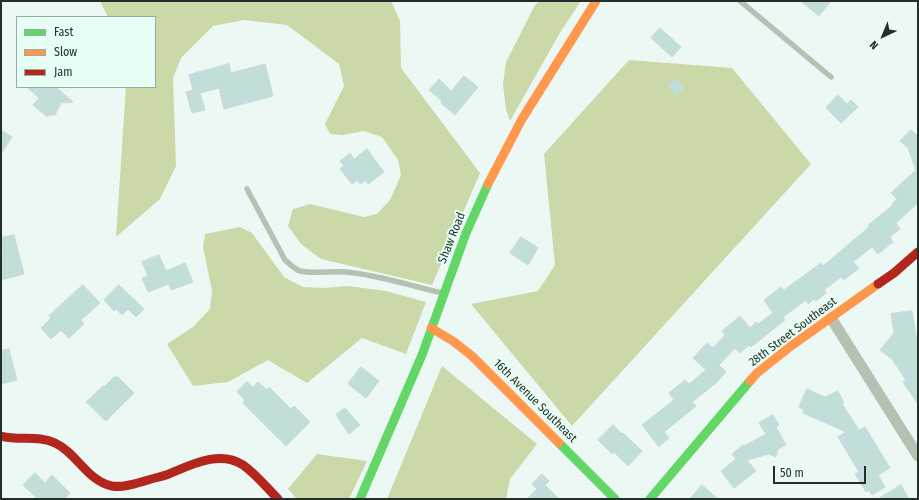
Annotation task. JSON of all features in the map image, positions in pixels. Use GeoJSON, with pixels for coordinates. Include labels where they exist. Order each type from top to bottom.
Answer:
{"type":"FeatureCollection","features":[{"type":"Feature","properties":{"kind":"street","name":"Shaw Road"},"geometry":{"type":"LineString","coordinates":[[360,499],[422,355],[443,293],[482,196],[499,160],[527,110],[596,1]]}},
{"type":"Feature","properties":{"kind":"street","name":"28th Street Southeast"},"geometry":{"type":"LineString","coordinates":[[650,499],[737,394],[757,373],[791,346],[894,273],[918,252]]}},
{"type":"Feature","properties":{"kind":"street"},"geometry":{"type":"LineString","coordinates":[[831,318],[918,456]]}},
{"type":"Feature","properties":{"kind":"street","name":"16th Avenue Southeast"},"geometry":{"type":"LineString","coordinates":[[431,328],[453,341],[472,356],[615,499]]}},
{"type":"Feature","properties":{"kind":"street"},"geometry":{"type":"LineString","coordinates":[[1,436],[8,439],[54,442],[66,450],[96,479],[112,486],[126,486],[166,475],[200,462],[215,458],[228,458],[238,462],[248,469],[278,499]]}},
{"type":"Feature","properties":{"kind":"lane"},"geometry":{"type":"LineString","coordinates":[[740,1],[831,77]]}},
{"type":"Feature","properties":{"kind":"lane"},"geometry":{"type":"LineString","coordinates":[[247,189],[285,260],[294,268],[307,272],[330,271],[354,274],[443,293]]}},
{"type":"Feature","properties":{"kind":"green space"},"geometry":{"type":"Polygon","coordinates":[[[100,1],[391,1],[400,21],[401,68],[480,173],[432,285],[321,259],[301,244],[288,226],[293,209],[310,204],[364,217],[377,214],[390,200],[401,175],[398,160],[382,137],[364,131],[343,135],[330,134],[325,124],[344,86],[339,64],[287,25],[244,20],[213,26],[181,58],[173,78],[176,166],[160,199],[116,237],[126,88],[156,88],[156,16],[108,16],[100,1]]]}},
{"type":"Feature","properties":{"kind":"green space"},"geometry":{"type":"Polygon","coordinates":[[[539,1],[581,1],[561,31],[510,121],[506,110],[503,84],[506,62],[534,7],[539,1]]]}},
{"type":"Feature","properties":{"kind":"green space"},"geometry":{"type":"Polygon","coordinates":[[[629,60],[732,68],[811,164],[572,426],[471,304],[538,291],[555,265],[544,154],[629,60]]]}},
{"type":"Feature","properties":{"kind":"green space"},"geometry":{"type":"Polygon","coordinates":[[[240,227],[252,233],[284,277],[303,287],[323,288],[348,286],[386,291],[426,302],[406,354],[362,338],[307,383],[268,360],[228,382],[193,386],[167,344],[193,327],[210,309],[212,291],[203,247],[205,234],[240,227]]]}},
{"type":"Feature","properties":{"kind":"green space"},"geometry":{"type":"Polygon","coordinates":[[[442,366],[537,444],[510,479],[506,499],[387,499],[442,366]]]}},
{"type":"Feature","properties":{"kind":"green space"},"geometry":{"type":"Polygon","coordinates":[[[317,454],[367,461],[349,499],[297,499],[288,489],[317,454]]]}},
{"type":"Feature","properties":{"kind":"building"},"geometry":{"type":"Polygon","coordinates":[[[801,1],[831,1],[819,16],[801,1]]]}},
{"type":"Feature","properties":{"kind":"building"},"geometry":{"type":"Polygon","coordinates":[[[660,28],[681,47],[672,57],[651,38],[660,28]]]}},
{"type":"Feature","properties":{"kind":"building"},"geometry":{"type":"Polygon","coordinates":[[[229,64],[231,73],[265,64],[273,96],[224,109],[219,88],[200,93],[205,110],[192,113],[186,92],[193,90],[189,75],[229,64]]]}},
{"type":"Feature","properties":{"kind":"building"},"geometry":{"type":"Polygon","coordinates":[[[464,76],[478,87],[455,115],[429,90],[439,79],[451,91],[464,76]]]}},
{"type":"Feature","properties":{"kind":"building"},"geometry":{"type":"Polygon","coordinates":[[[676,79],[684,89],[676,95],[668,85],[676,79]]]}},
{"type":"Feature","properties":{"kind":"building"},"geometry":{"type":"Polygon","coordinates":[[[28,88],[57,88],[73,102],[61,103],[55,115],[49,115],[47,117],[33,105],[39,98],[28,88]]]}},
{"type":"Feature","properties":{"kind":"building"},"geometry":{"type":"Polygon","coordinates":[[[838,95],[847,104],[851,100],[858,107],[841,123],[826,108],[838,95]]]}},
{"type":"Feature","properties":{"kind":"building"},"geometry":{"type":"Polygon","coordinates":[[[1,130],[12,137],[1,154],[1,130]]]}},
{"type":"Feature","properties":{"kind":"building"},"geometry":{"type":"Polygon","coordinates":[[[911,130],[918,136],[918,203],[896,223],[900,229],[890,237],[893,242],[878,254],[872,247],[853,262],[859,268],[844,280],[841,277],[824,290],[826,293],[816,301],[814,299],[808,304],[806,300],[783,317],[785,320],[751,347],[749,345],[740,353],[735,348],[719,365],[726,372],[715,384],[692,402],[696,406],[664,432],[669,438],[659,447],[642,425],[674,400],[669,393],[685,380],[689,384],[706,370],[693,358],[707,343],[713,348],[725,335],[722,331],[740,316],[750,328],[756,322],[758,324],[773,313],[764,300],[781,287],[784,290],[821,263],[823,266],[869,227],[868,225],[893,205],[892,204],[897,199],[891,193],[916,170],[908,148],[900,141],[911,130]]]}},
{"type":"Feature","properties":{"kind":"building"},"geometry":{"type":"Polygon","coordinates":[[[367,149],[384,172],[368,184],[366,180],[360,184],[357,180],[352,184],[340,169],[344,166],[340,161],[350,153],[354,159],[367,149]]]}},
{"type":"Feature","properties":{"kind":"building"},"geometry":{"type":"Polygon","coordinates":[[[14,235],[24,274],[1,280],[1,257],[3,256],[1,238],[14,235]]]}},
{"type":"Feature","properties":{"kind":"building"},"geometry":{"type":"Polygon","coordinates":[[[521,237],[538,248],[528,265],[510,253],[521,237]]]}},
{"type":"Feature","properties":{"kind":"building"},"geometry":{"type":"Polygon","coordinates":[[[159,255],[166,271],[185,263],[193,282],[171,290],[169,284],[148,292],[142,278],[148,276],[142,262],[159,255]]]}},
{"type":"Feature","properties":{"kind":"building"},"geometry":{"type":"Polygon","coordinates":[[[83,285],[100,303],[81,320],[84,324],[69,338],[61,330],[51,339],[41,328],[51,318],[49,316],[83,285]]]}},
{"type":"Feature","properties":{"kind":"building"},"geometry":{"type":"Polygon","coordinates":[[[119,285],[144,309],[136,317],[128,309],[122,315],[116,309],[114,311],[104,300],[119,285]]]}},
{"type":"Feature","properties":{"kind":"building"},"geometry":{"type":"Polygon","coordinates":[[[912,311],[918,347],[918,404],[903,382],[906,380],[892,359],[880,350],[894,333],[891,314],[912,311]]]}},
{"type":"Feature","properties":{"kind":"building"},"geometry":{"type":"Polygon","coordinates":[[[9,349],[17,380],[1,384],[1,351],[9,349]]]}},
{"type":"Feature","properties":{"kind":"building"},"geometry":{"type":"Polygon","coordinates":[[[361,367],[379,381],[366,398],[348,384],[361,367]]]}},
{"type":"Feature","properties":{"kind":"building"},"geometry":{"type":"Polygon","coordinates":[[[114,377],[118,377],[134,393],[106,421],[86,402],[114,377]]]}},
{"type":"Feature","properties":{"kind":"building"},"geometry":{"type":"Polygon","coordinates":[[[247,382],[253,387],[258,382],[267,390],[269,387],[291,409],[294,406],[310,422],[286,446],[243,403],[245,400],[237,392],[247,382]]]}},
{"type":"Feature","properties":{"kind":"building"},"geometry":{"type":"Polygon","coordinates":[[[807,389],[825,397],[838,391],[844,403],[842,404],[859,430],[865,427],[890,468],[878,475],[885,487],[872,495],[869,490],[866,492],[855,474],[859,472],[838,437],[846,432],[803,413],[804,410],[799,407],[807,389]]]}},
{"type":"Feature","properties":{"kind":"building"},"geometry":{"type":"Polygon","coordinates":[[[345,408],[360,425],[349,434],[336,415],[345,408]]]}},
{"type":"Feature","properties":{"kind":"building"},"geometry":{"type":"Polygon","coordinates":[[[773,415],[779,425],[776,427],[786,445],[778,449],[776,457],[769,454],[747,460],[756,471],[734,488],[721,471],[736,459],[732,454],[743,445],[744,446],[766,434],[759,423],[773,415]]]}},
{"type":"Feature","properties":{"kind":"building"},"geometry":{"type":"Polygon","coordinates":[[[613,425],[642,451],[628,466],[614,452],[612,454],[598,440],[613,425]]]}},
{"type":"Feature","properties":{"kind":"building"},"geometry":{"type":"Polygon","coordinates":[[[35,473],[45,483],[52,475],[70,493],[65,499],[38,499],[23,485],[35,473]]]}},
{"type":"Feature","properties":{"kind":"building"},"geometry":{"type":"Polygon","coordinates":[[[542,474],[549,481],[545,485],[559,499],[527,499],[537,489],[532,484],[542,474]]]}},
{"type":"Feature","properties":{"kind":"building"},"geometry":{"type":"Polygon","coordinates":[[[702,485],[718,499],[690,499],[702,485]]]}},
{"type":"Feature","properties":{"kind":"building"},"geometry":{"type":"Polygon","coordinates":[[[901,485],[909,499],[878,499],[901,485]]]}},
{"type":"Feature","properties":{"kind":"traffic: fast"},"geometry":{"type":"LineString","coordinates":[[360,499],[422,355],[466,233],[488,184]]}},
{"type":"Feature","properties":{"kind":"traffic: fast"},"geometry":{"type":"LineString","coordinates":[[650,499],[750,381]]}},
{"type":"Feature","properties":{"kind":"traffic: fast"},"geometry":{"type":"LineString","coordinates":[[559,443],[615,499]]}},
{"type":"Feature","properties":{"kind":"traffic: slow"},"geometry":{"type":"LineString","coordinates":[[488,184],[522,119],[596,1]]}},
{"type":"Feature","properties":{"kind":"traffic: slow"},"geometry":{"type":"LineString","coordinates":[[750,381],[757,373],[791,346],[878,284]]}},
{"type":"Feature","properties":{"kind":"traffic: slow"},"geometry":{"type":"LineString","coordinates":[[431,328],[453,341],[472,356],[559,443]]}},
{"type":"Feature","properties":{"kind":"traffic: jam"},"geometry":{"type":"LineString","coordinates":[[878,284],[894,273],[918,252]]}},
{"type":"Feature","properties":{"kind":"traffic: jam"},"geometry":{"type":"LineString","coordinates":[[1,436],[42,439],[55,443],[70,453],[96,479],[112,486],[126,486],[135,484],[166,475],[204,461],[214,459],[234,460],[243,465],[278,499]]}}]}
